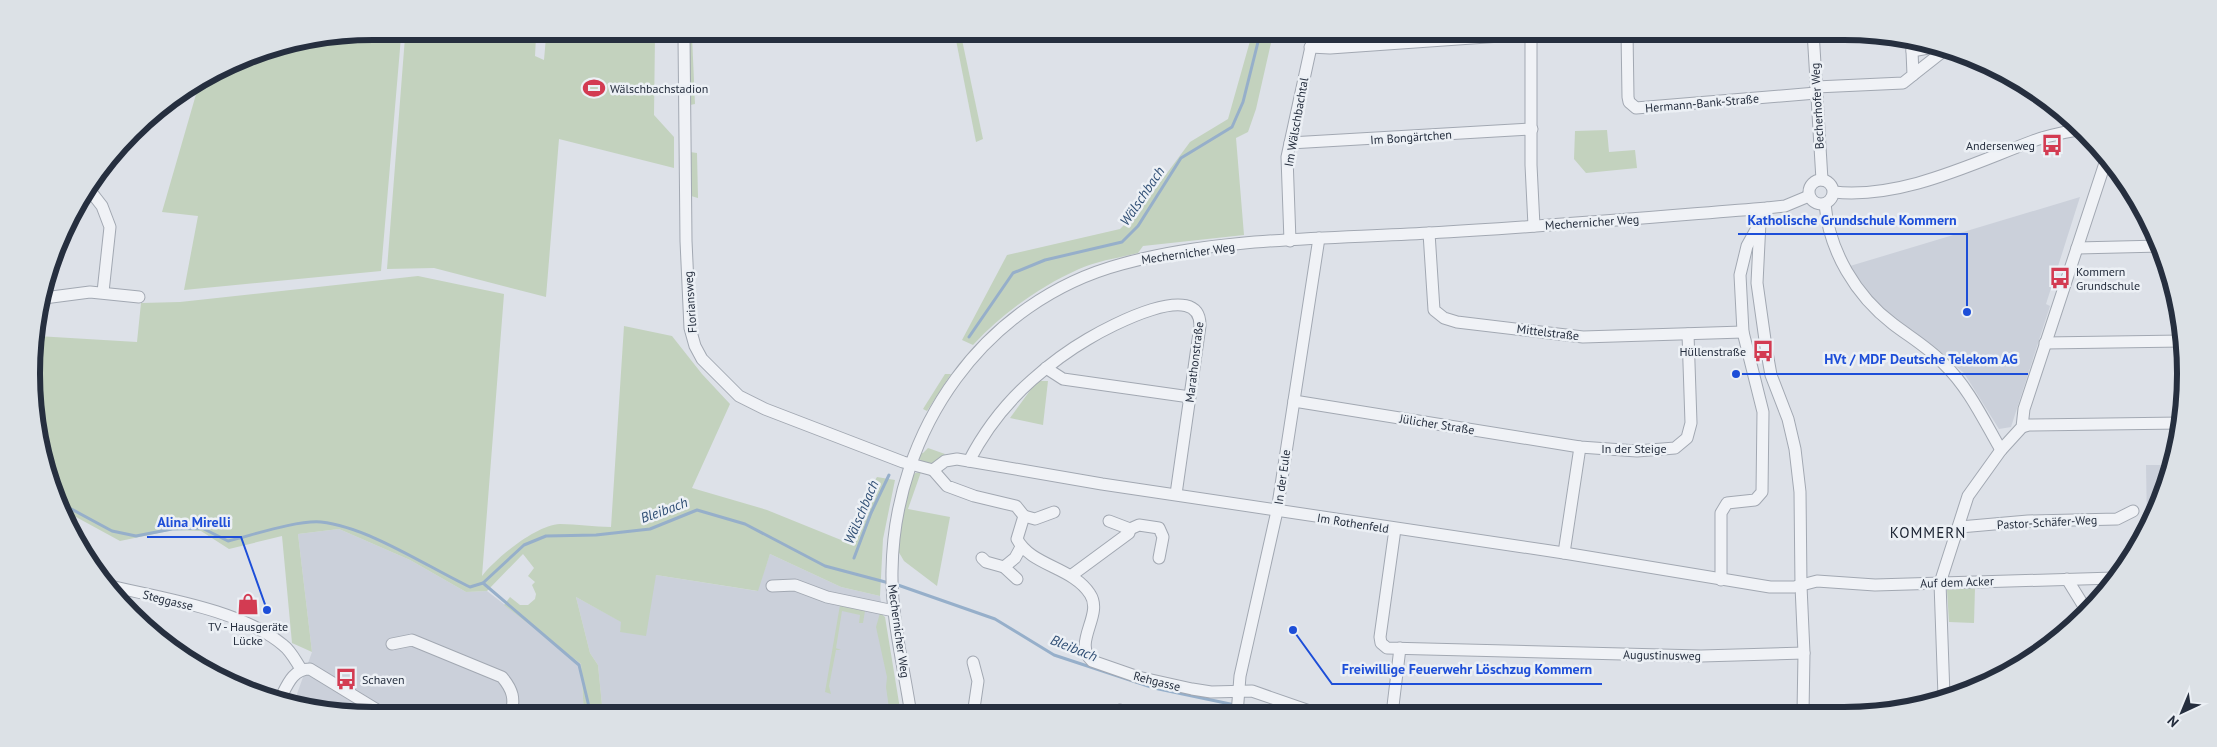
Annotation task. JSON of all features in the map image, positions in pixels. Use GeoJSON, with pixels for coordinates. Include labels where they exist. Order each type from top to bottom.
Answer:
{"type":"FeatureCollection","features":[{"type":"Feature","properties":{"kind":"street","name":"Floriansweg"},"geometry":{"type":"LineString","coordinates":[[684,40],[686,240],[690,328],[695,346],[702,359],[739,396],[765,409],[910,464]]}},
{"type":"Feature","properties":{"kind":"street","name":"Im Wälschbachtal"},"geometry":{"type":"LineString","coordinates":[[1290,241],[1286,170],[1312,40]]}},
{"type":"Feature","properties":{"kind":"street"},"geometry":{"type":"LineString","coordinates":[[1310,46],[1330,48],[1437,40]]}},
{"type":"Feature","properties":{"kind":"street"},"geometry":{"type":"LineString","coordinates":[[1530,40],[1532,129],[1530,165],[1534,226]]}},
{"type":"Feature","properties":{"kind":"street","name":"Hermann-Bank-Straße"},"geometry":{"type":"LineString","coordinates":[[1627,40],[1628,97],[1629,102],[1636,108],[1816,90]]}},
{"type":"Feature","properties":{"kind":"street","name":"Becherhofer Weg"},"geometry":{"type":"LineString","coordinates":[[1813,40],[1822,180]]}},
{"type":"Feature","properties":{"kind":"street"},"geometry":{"type":"LineString","coordinates":[[1912,47],[1913,75]]}},
{"type":"Feature","properties":{"kind":"street"},"geometry":{"type":"LineString","coordinates":[[1912,51],[1922,49]]}},
{"type":"Feature","properties":{"kind":"street"},"geometry":{"type":"LineString","coordinates":[[1816,90],[1904,83],[1939,54]]}},
{"type":"Feature","properties":{"kind":"street","name":"Im Bongärtchen"},"geometry":{"type":"LineString","coordinates":[[1290,143],[1532,129]]}},
{"type":"Feature","properties":{"kind":"street"},"geometry":{"type":"LineString","coordinates":[[1834,192],[1865,194],[1891,189],[1968,167],[2035,140],[2072,131]]}},
{"type":"Feature","properties":{"kind":"street"},"geometry":{"type":"LineString","coordinates":[[2022,427],[2024,409],[2045,343],[2106,168]]}},
{"type":"Feature","properties":{"kind":"street","name":"Mechernicher Weg"},"geometry":{"type":"LineString","coordinates":[[911,707],[894,611],[892,574],[894,534],[899,505],[910,464],[924,428],[941,399],[968,362],[1004,327],[1044,298],[1096,272],[1150,257],[1207,248],[1320,238],[1534,226],[1767,208],[1784,206],[1809,196],[1810,187],[1817,180],[1822,180]]}},
{"type":"Feature","properties":{"kind":"street"},"geometry":{"type":"LineString","coordinates":[[1822,180],[1830,184],[1834,192]]}},
{"type":"Feature","properties":{"kind":"street"},"geometry":{"type":"LineString","coordinates":[[1809,196],[1817,204],[1825,204],[1830,201],[1834,192]]}},
{"type":"Feature","properties":{"kind":"street"},"geometry":{"type":"LineString","coordinates":[[93,194],[102,206],[110,227],[103,292]]}},
{"type":"Feature","properties":{"kind":"street"},"geometry":{"type":"LineString","coordinates":[[1825,204],[1826,221],[1837,251],[1859,291],[1868,303],[1934,354],[1957,377],[2001,450]]}},
{"type":"Feature","properties":{"kind":"street"},"geometry":{"type":"LineString","coordinates":[[1721,580],[1721,513],[1727,503],[1755,500],[1762,492],[1763,412],[1743,332],[1740,275],[1747,246],[1767,208]]}},
{"type":"Feature","properties":{"kind":"street"},"geometry":{"type":"LineString","coordinates":[[1760,222],[1757,284],[1762,328],[1771,374],[1788,419],[1795,449],[1800,492],[1804,707]]}},
{"type":"Feature","properties":{"kind":"street","name":"Mittelstraße"},"geometry":{"type":"LineString","coordinates":[[1429,233],[1434,310],[1444,318],[1457,322],[1584,337],[1743,332]]}},
{"type":"Feature","properties":{"kind":"street","name":"In der Eule"},"geometry":{"type":"LineString","coordinates":[[1237,707],[1240,676],[1277,511],[1320,238]]}},
{"type":"Feature","properties":{"kind":"street"},"geometry":{"type":"LineString","coordinates":[[2077,248],[2152,246]]}},
{"type":"Feature","properties":{"kind":"street"},"geometry":{"type":"LineString","coordinates":[[49,296],[103,292],[139,297]]}},
{"type":"Feature","properties":{"kind":"street","name":"Marathonstraße"},"geometry":{"type":"LineString","coordinates":[[969,461],[987,430],[1011,400],[1046,368],[1088,339],[1124,321],[1148,312],[1184,304],[1193,307],[1200,319],[1176,494]]}},
{"type":"Feature","properties":{"kind":"street","name":"In der Steige"},"geometry":{"type":"LineString","coordinates":[[1580,447],[1637,451],[1676,448],[1688,438],[1691,423],[1688,334]]}},
{"type":"Feature","properties":{"kind":"street"},"geometry":{"type":"LineString","coordinates":[[2045,343],[2175,340]]}},
{"type":"Feature","properties":{"kind":"street"},"geometry":{"type":"LineString","coordinates":[[1046,368],[1063,379],[1190,397]]}},
{"type":"Feature","properties":{"kind":"street","name":"Jülicher Straße"},"geometry":{"type":"LineString","coordinates":[[1294,401],[1580,447]]}},
{"type":"Feature","properties":{"kind":"street"},"geometry":{"type":"LineString","coordinates":[[1944,691],[1940,583],[1960,527],[1968,496],[2001,450],[2022,427],[2029,425],[2173,423]]}},
{"type":"Feature","properties":{"kind":"street"},"geometry":{"type":"LineString","coordinates":[[1564,553],[1580,447]]}},
{"type":"Feature","properties":{"kind":"street","name":"Im Rothenfeld"},"geometry":{"type":"LineString","coordinates":[[933,470],[945,461],[969,461],[1020,469],[1041,475],[1074,478],[1277,511],[1564,553],[1721,580],[1770,587],[1801,586]]}},
{"type":"Feature","properties":{"kind":"street"},"geometry":{"type":"LineString","coordinates":[[910,464],[933,470],[947,486],[974,496],[1016,506],[1024,516],[1035,518],[1054,512]]}},
{"type":"Feature","properties":{"kind":"street","name":"Pastor-Schäfer-Weg"},"geometry":{"type":"LineString","coordinates":[[1960,527],[2028,521],[2117,519],[2133,511]]}},
{"type":"Feature","properties":{"kind":"street"},"geometry":{"type":"LineString","coordinates":[[1004,567],[1016,558],[1021,547],[1016,539],[1024,516]]}},
{"type":"Feature","properties":{"kind":"street"},"geometry":{"type":"LineString","coordinates":[[1109,521],[1130,529]]}},
{"type":"Feature","properties":{"kind":"street"},"geometry":{"type":"LineString","coordinates":[[1072,575],[1129,533],[1130,529],[1139,525],[1159,528],[1163,537],[1158,558]]}},
{"type":"Feature","properties":{"kind":"street","name":"Augustinusweg"},"geometry":{"type":"LineString","coordinates":[[1395,529],[1380,637],[1381,643],[1386,648],[1701,656],[1804,653]]}},
{"type":"Feature","properties":{"kind":"street","name":"Rehgasse"},"geometry":{"type":"LineString","coordinates":[[1021,547],[1056,568],[1072,575],[1090,595],[1094,605],[1084,648],[1086,655],[1092,660],[1138,677],[1211,692],[1238,695],[1252,691],[1298,707]]}},
{"type":"Feature","properties":{"kind":"street"},"geometry":{"type":"LineString","coordinates":[[982,558],[986,562],[1004,567],[1017,579]]}},
{"type":"Feature","properties":{"kind":"street","name":"Auf dem Acker"},"geometry":{"type":"LineString","coordinates":[[1801,586],[1817,580],[1875,585],[2107,578]]}},
{"type":"Feature","properties":{"kind":"street"},"geometry":{"type":"LineString","coordinates":[[2067,579],[2083,605]]}},
{"type":"Feature","properties":{"kind":"street"},"geometry":{"type":"LineString","coordinates":[[772,586],[795,585],[827,597],[894,611]]}},
{"type":"Feature","properties":{"kind":"street","name":"Steggasse"},"geometry":{"type":"LineString","coordinates":[[119,588],[221,613],[250,626],[282,644],[290,652],[301,669]]}},
{"type":"Feature","properties":{"kind":"street"},"geometry":{"type":"LineString","coordinates":[[392,644],[412,640],[502,677],[510,685],[513,694],[512,707]]}},
{"type":"Feature","properties":{"kind":"street"},"geometry":{"type":"LineString","coordinates":[[1393,707],[1400,648]]}},
{"type":"Feature","properties":{"kind":"street"},"geometry":{"type":"LineString","coordinates":[[973,662],[978,681],[974,707]]}},
{"type":"Feature","properties":{"kind":"street"},"geometry":{"type":"LineString","coordinates":[[283,695],[294,674],[301,669],[310,669],[318,672],[370,707]]}},
{"type":"Feature","properties":{"kind":"shaded area"},"geometry":{"type":"Polygon","coordinates":[[[2080,197],[2046,304],[2050,306],[2011,427],[1999,429],[1964,373],[1927,342],[1890,317],[1865,291],[1850,266],[2080,197]]]}},
{"type":"Feature","properties":{"kind":"shaded area"},"geometry":{"type":"Polygon","coordinates":[[[2146,465],[2164,465],[2152,501],[2147,513],[2146,465]]]}},
{"type":"Feature","properties":{"kind":"shaded area"},"geometry":{"type":"Polygon","coordinates":[[[339,529],[410,560],[466,592],[487,591],[581,664],[584,707],[374,707],[330,704],[296,698],[312,652],[298,534],[339,529]]]}},
{"type":"Feature","properties":{"kind":"shaded area"},"geometry":{"type":"Polygon","coordinates":[[[770,554],[841,587],[880,596],[898,707],[602,707],[598,665],[590,653],[576,597],[622,622],[620,632],[656,575],[757,591],[770,554]]]}},
{"type":"Feature","properties":{"kind":"green space"},"geometry":{"type":"Polygon","coordinates":[[[401,40],[381,271],[184,290],[198,216],[162,212],[197,91],[246,65],[287,51],[330,43],[401,40]]]}},
{"type":"Feature","properties":{"kind":"green space"},"geometry":{"type":"Polygon","coordinates":[[[405,40],[536,40],[535,56],[544,60],[546,40],[655,40],[654,115],[674,137],[674,168],[559,139],[546,297],[434,268],[387,269],[405,40]]]}},
{"type":"Feature","properties":{"kind":"green space"},"geometry":{"type":"Polygon","coordinates":[[[688,40],[692,40],[695,104],[690,105],[688,40]]]}},
{"type":"Feature","properties":{"kind":"green space"},"geometry":{"type":"Polygon","coordinates":[[[956,40],[962,40],[983,139],[976,142],[956,40]]]}},
{"type":"Feature","properties":{"kind":"green space"},"geometry":{"type":"Polygon","coordinates":[[[1250,40],[1272,40],[1256,109],[1248,132],[1236,138],[1244,235],[1143,246],[1138,253],[1086,266],[1064,276],[1022,302],[973,345],[962,340],[1007,255],[1120,229],[1142,207],[1190,142],[1228,119],[1250,40]]]}},
{"type":"Feature","properties":{"kind":"green space"},"geometry":{"type":"Polygon","coordinates":[[[1607,130],[1609,152],[1635,150],[1637,168],[1586,173],[1574,159],[1575,131],[1607,130]]]}},
{"type":"Feature","properties":{"kind":"green space"},"geometry":{"type":"Polygon","coordinates":[[[690,152],[697,153],[698,198],[691,196],[690,152]]]}},
{"type":"Feature","properties":{"kind":"green space"},"geometry":{"type":"Polygon","coordinates":[[[418,276],[504,294],[482,576],[497,560],[517,544],[528,536],[550,526],[560,524],[611,527],[624,326],[672,336],[702,374],[730,404],[692,488],[767,510],[846,542],[855,537],[870,488],[877,477],[895,480],[883,539],[880,596],[841,587],[770,554],[758,591],[656,575],[646,636],[620,632],[621,622],[576,597],[590,653],[598,665],[602,707],[584,707],[581,664],[504,605],[510,597],[520,605],[528,605],[535,599],[536,594],[532,585],[535,582],[528,576],[534,568],[523,554],[487,591],[466,592],[410,560],[339,529],[298,534],[312,652],[292,643],[282,536],[229,549],[201,531],[173,530],[120,541],[71,514],[65,501],[46,439],[40,374],[42,336],[137,342],[141,303],[180,302],[418,276]]]}},
{"type":"Feature","properties":{"kind":"green space"},"geometry":{"type":"Polygon","coordinates":[[[945,374],[951,374],[927,411],[923,409],[945,374]]]}},
{"type":"Feature","properties":{"kind":"green space"},"geometry":{"type":"Polygon","coordinates":[[[1037,381],[1048,381],[1043,425],[1010,418],[1037,381]]]}},
{"type":"Feature","properties":{"kind":"green space"},"geometry":{"type":"Polygon","coordinates":[[[928,448],[945,454],[934,465],[923,463],[919,458],[919,453],[923,453],[928,448]]]}},
{"type":"Feature","properties":{"kind":"green space"},"geometry":{"type":"Polygon","coordinates":[[[921,472],[908,509],[950,517],[937,586],[904,561],[897,549],[910,481],[915,473],[921,472]]]}},
{"type":"Feature","properties":{"kind":"green space"},"geometry":{"type":"Polygon","coordinates":[[[1975,588],[1974,623],[1949,622],[1947,590],[1975,588]]]}},
{"type":"Feature","properties":{"kind":"green space"},"geometry":{"type":"Polygon","coordinates":[[[840,605],[865,611],[863,623],[859,623],[860,615],[842,611],[836,648],[841,650],[836,650],[829,686],[831,694],[825,692],[840,605]]]}},
{"type":"Feature","properties":{"kind":"green space"},"geometry":{"type":"Polygon","coordinates":[[[880,613],[885,617],[900,707],[889,707],[886,687],[887,677],[876,627],[880,613]]]}},
{"type":"Feature","properties":{"kind":"waterway","name":"Wälschbach"},"geometry":{"type":"LineString","coordinates":[[969,337],[1013,273],[1045,260],[1122,242],[1138,226],[1181,158],[1232,127],[1243,102],[1258,40]]}},
{"type":"Feature","properties":{"kind":"waterway","name":"Wälschbach"},"geometry":{"type":"LineString","coordinates":[[854,558],[871,513],[889,475]]}},
{"type":"Feature","properties":{"kind":"waterway","name":"Bleibach"},"geometry":{"type":"LineString","coordinates":[[68,507],[112,531],[136,536],[172,529],[202,528],[228,541],[300,523],[321,522],[339,525],[397,548],[470,587],[483,583],[524,545],[546,536],[596,535],[650,529],[697,510],[745,524],[825,566],[889,583]]}},
{"type":"Feature","properties":{"kind":"waterway"},"geometry":{"type":"LineString","coordinates":[[483,583],[579,665],[589,707]]}},
{"type":"Feature","properties":{"kind":"waterway","name":"Bleibach"},"geometry":{"type":"LineString","coordinates":[[895,584],[995,619],[1054,655],[1154,688],[1235,705]]}},
{"type":"Feature","properties":{"kind":"place","name":"Wälschbachstadion"},"geometry":{"type":"Point","coordinates":[594,88]}},
{"type":"Feature","properties":{"kind":"place","name":"Andersenweg"},"geometry":{"type":"Point","coordinates":[2052,145]}},
{"type":"Feature","properties":{"kind":"place","name":"Kommern Grundschule"},"geometry":{"type":"Point","coordinates":[2060,278]}},
{"type":"Feature","properties":{"kind":"place","name":"Katholische Grundschule Kommern"},"geometry":{"type":"Point","coordinates":[1967,312]}},
{"type":"Feature","properties":{"kind":"place","name":"Hüllenstraße"},"geometry":{"type":"Point","coordinates":[1763,351]}},
{"type":"Feature","properties":{"kind":"place","name":"HVt / MDF Deutsche Telekom AG"},"geometry":{"type":"Point","coordinates":[1736,374]}},
{"type":"Feature","properties":{"kind":"place","name":"TV - Hausgeräte Lücke"},"geometry":{"type":"Point","coordinates":[248,604]}},
{"type":"Feature","properties":{"kind":"place","name":"Alina Mirelli"},"geometry":{"type":"Point","coordinates":[267,610]}},
{"type":"Feature","properties":{"kind":"place","name":"Freiwillige Feuerwehr Löschzug Kommern"},"geometry":{"type":"Point","coordinates":[1293,630]}},
{"type":"Feature","properties":{"kind":"place","name":"Schaven"},"geometry":{"type":"Point","coordinates":[346,679]}},
{"type":"Feature","properties":{"kind":"district","name":"KOMMERN"},"geometry":{"type":"Point","coordinates":[1928,532]}}]}
